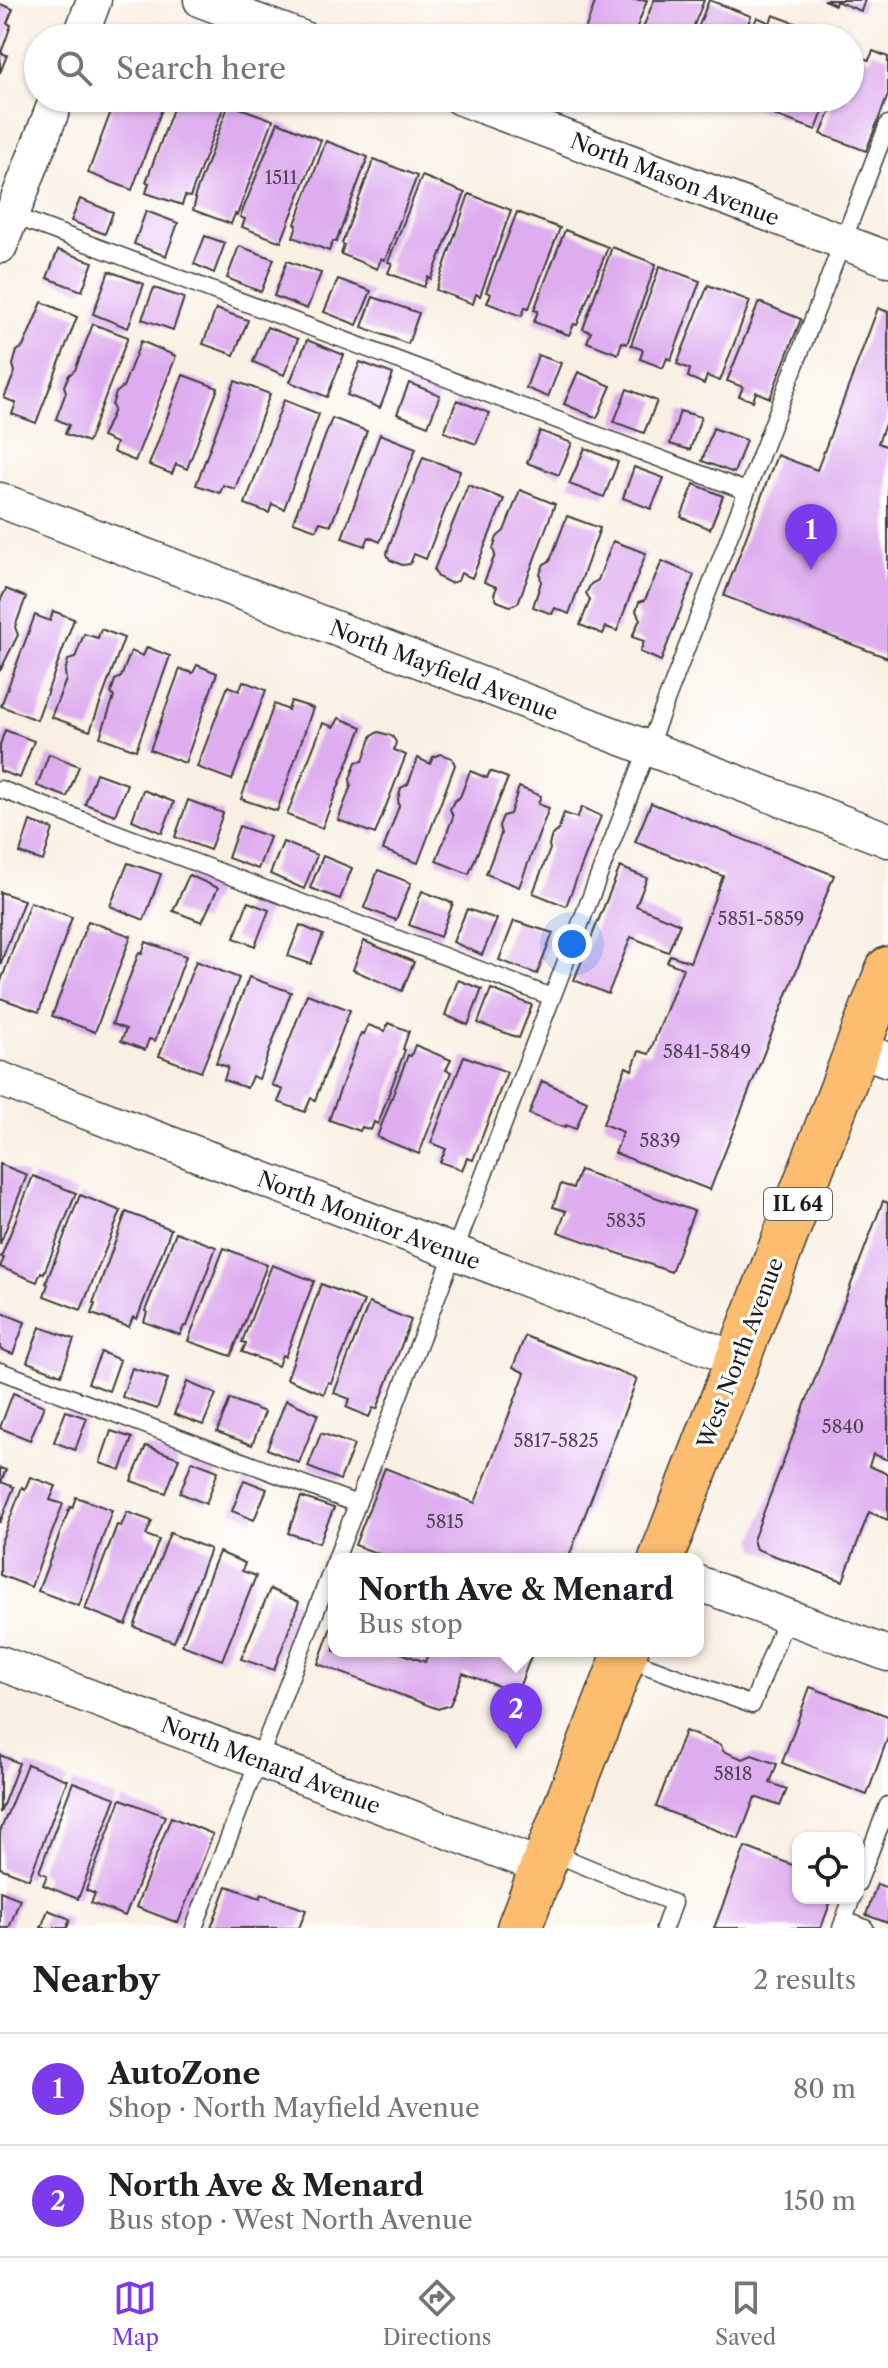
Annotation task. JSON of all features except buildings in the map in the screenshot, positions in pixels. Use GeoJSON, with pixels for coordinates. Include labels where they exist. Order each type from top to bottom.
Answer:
{"type":"FeatureCollection","features":[{"type":"Feature","properties":{"kind":"main road","name":"West North Avenue"},"geometry":{"type":"LineString","coordinates":[[663,1553],[738,1360],[873,1054],[888,969]]}},
{"type":"Feature","properties":{"kind":"main road"},"geometry":{"type":"LineString","coordinates":[[519,1928],[624,1657]]}},
{"type":"Feature","properties":{"kind":"street"},"geometry":{"type":"LineString","coordinates":[[85,24],[94,0]]}},
{"type":"Feature","properties":{"kind":"street"},"geometry":{"type":"LineString","coordinates":[[201,0],[265,24]]}},
{"type":"Feature","properties":{"kind":"street"},"geometry":{"type":"LineString","coordinates":[[4,224],[51,112]]}},
{"type":"Feature","properties":{"kind":"street","name":"North Mason Avenue"},"geometry":{"type":"LineString","coordinates":[[498,112],[888,259]]}},
{"type":"Feature","properties":{"kind":"street","name":"North Mayfield Avenue"},"geometry":{"type":"LineString","coordinates":[[0,500],[888,840]]}},
{"type":"Feature","properties":{"kind":"street","name":"North Monitor Avenue"},"geometry":{"type":"LineString","coordinates":[[0,1079],[738,1360]]}},
{"type":"Feature","properties":{"kind":"street"},"geometry":{"type":"LineString","coordinates":[[704,1585],[888,1654]]}},
{"type":"Feature","properties":{"kind":"street","name":"North Menard Avenue"},"geometry":{"type":"LineString","coordinates":[[0,1663],[258,1760],[546,1859]]}},
{"type":"Feature","properties":{"kind":"lane"},"geometry":{"type":"LineString","coordinates":[[338,1553],[888,124]]}},
{"type":"Feature","properties":{"kind":"lane"},"geometry":{"type":"LineString","coordinates":[[4,224],[746,491]]}},
{"type":"Feature","properties":{"kind":"lane"},"geometry":{"type":"LineString","coordinates":[[0,789],[552,997]]}},
{"type":"Feature","properties":{"kind":"lane"},"geometry":{"type":"LineString","coordinates":[[0,1371],[357,1504]]}},
{"type":"Feature","properties":{"kind":"lane"},"geometry":{"type":"LineString","coordinates":[[194,1928],[328,1579]]}},
{"type":"Feature","properties":{"kind":"lane"},"geometry":{"type":"LineString","coordinates":[[632,1657],[752,1705],[787,1616]]}},
{"type":"Feature","properties":{"kind":"lane"},"geometry":{"type":"LineString","coordinates":[[864,1867],[888,1805]]}},
{"type":"Feature","properties":{"kind":"lane"},"geometry":{"type":"LineString","coordinates":[[546,1859],[673,1903],[664,1928]]}},
{"type":"Feature","properties":{"kind":"lane"},"geometry":{"type":"LineString","coordinates":[[850,1904],[842,1924],[865,1928]]}},
{"type":"Feature","properties":{"kind":"place","name":"AutoZone"},"geometry":{"type":"Point","coordinates":[811,570]}},
{"type":"Feature","properties":{"kind":"place","name":"North Ave & Menard"},"geometry":{"type":"Point","coordinates":[516,1749]}}]}
